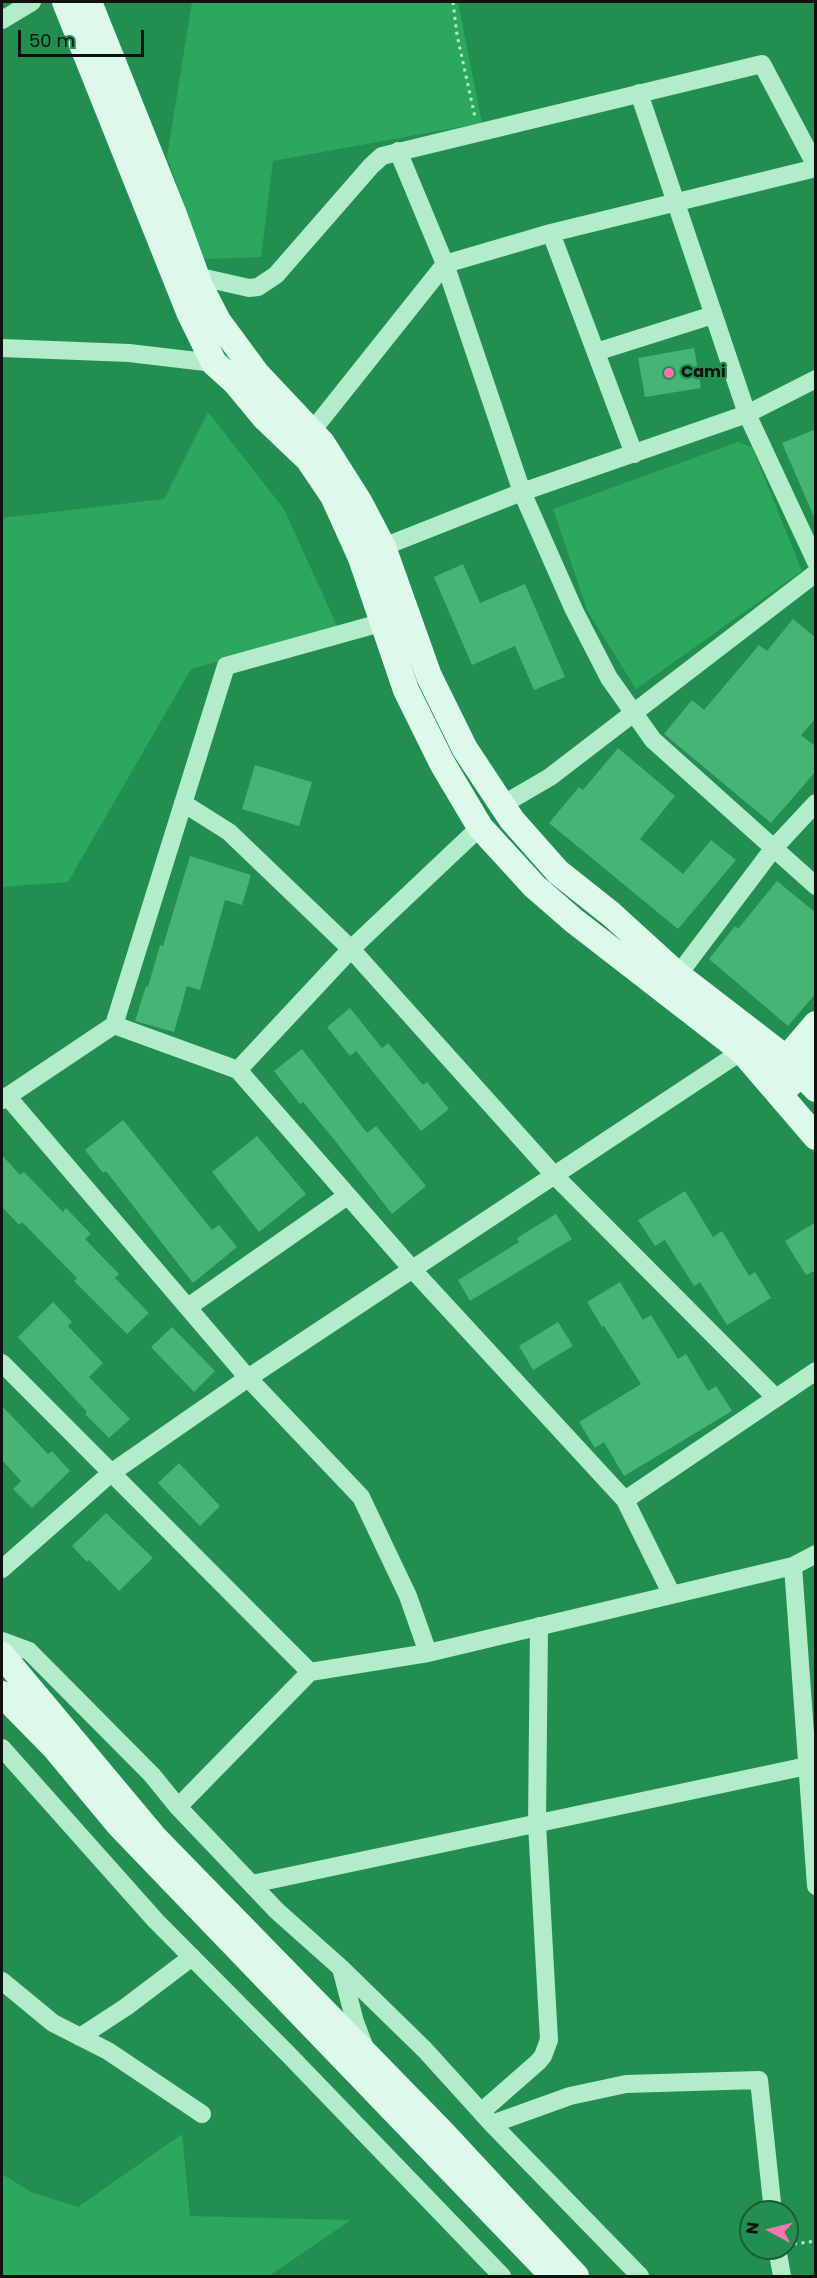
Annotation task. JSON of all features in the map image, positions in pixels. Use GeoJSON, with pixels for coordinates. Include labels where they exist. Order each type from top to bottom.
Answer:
{"type":"FeatureCollection","features":[{"type":"Feature","properties":{"kind":"street"},"geometry":{"type":"LineString","coordinates":[[2,20],[32,2]]}},
{"type":"Feature","properties":{"kind":"street"},"geometry":{"type":"LineString","coordinates":[[65,2],[189,312],[214,363],[235,382],[264,417],[308,459],[333,496],[361,558],[406,690],[442,763],[480,827],[534,886],[573,920],[742,1051],[816,1137]]}},
{"type":"Feature","properties":{"kind":"street"},"geometry":{"type":"LineString","coordinates":[[88,2],[173,212],[196,276],[218,321],[257,374],[322,443],[360,503],[383,548],[429,676],[465,749],[512,820],[558,872],[610,914],[678,975],[805,1069]]}},
{"type":"Feature","properties":{"kind":"street"},"geometry":{"type":"LineString","coordinates":[[196,276],[249,288],[258,287],[276,275],[382,156],[762,64],[816,167],[551,233],[445,264],[312,432]]}},
{"type":"Feature","properties":{"kind":"street"},"geometry":{"type":"LineString","coordinates":[[639,93],[747,414],[816,562]]}},
{"type":"Feature","properties":{"kind":"street"},"geometry":{"type":"LineString","coordinates":[[398,151],[445,264],[522,492],[574,610],[609,678],[653,740],[816,886]]}},
{"type":"Feature","properties":{"kind":"street"},"geometry":{"type":"LineString","coordinates":[[551,233],[634,454]]}},
{"type":"Feature","properties":{"kind":"street"},"geometry":{"type":"LineString","coordinates":[[596,352],[713,315]]}},
{"type":"Feature","properties":{"kind":"street"},"geometry":{"type":"LineString","coordinates":[[2,348],[129,353],[214,363]]}},
{"type":"Feature","properties":{"kind":"street"},"geometry":{"type":"LineString","coordinates":[[383,548],[522,492],[747,414],[816,379]]}},
{"type":"Feature","properties":{"kind":"street"},"geometry":{"type":"LineString","coordinates":[[502,805],[550,777],[816,573]]}},
{"type":"Feature","properties":{"kind":"street"},"geometry":{"type":"LineString","coordinates":[[384,622],[226,666],[114,1025],[4,1098],[248,1378],[361,1497],[408,1596],[428,1653]]}},
{"type":"Feature","properties":{"kind":"street"},"geometry":{"type":"LineString","coordinates":[[183,803],[229,832],[351,949],[554,1175],[776,1398]]}},
{"type":"Feature","properties":{"kind":"street"},"geometry":{"type":"LineString","coordinates":[[678,975],[773,849],[816,803]]}},
{"type":"Feature","properties":{"kind":"street"},"geometry":{"type":"LineString","coordinates":[[238,1070],[351,949],[480,827]]}},
{"type":"Feature","properties":{"kind":"street"},"geometry":{"type":"LineString","coordinates":[[774,1088],[805,1069],[816,1024]]}},
{"type":"Feature","properties":{"kind":"street"},"geometry":{"type":"LineString","coordinates":[[114,1025],[238,1070],[412,1269],[626,1500],[672,1595]]}},
{"type":"Feature","properties":{"kind":"street"},"geometry":{"type":"LineString","coordinates":[[2,1569],[111,1473],[248,1378],[742,1051]]}},
{"type":"Feature","properties":{"kind":"street"},"geometry":{"type":"LineString","coordinates":[[188,1308],[347,1196]]}},
{"type":"Feature","properties":{"kind":"street"},"geometry":{"type":"LineString","coordinates":[[2,1363],[310,1672]]}},
{"type":"Feature","properties":{"kind":"street"},"geometry":{"type":"LineString","coordinates":[[626,1500],[816,1371]]}},
{"type":"Feature","properties":{"kind":"street"},"geometry":{"type":"LineString","coordinates":[[178,1807],[310,1672],[428,1653],[793,1566],[816,1554]]}},
{"type":"Feature","properties":{"kind":"street"},"geometry":{"type":"LineString","coordinates":[[793,1566],[811,1766],[816,1886]]}},
{"type":"Feature","properties":{"kind":"street"},"geometry":{"type":"LineString","coordinates":[[487,2118],[543,2056],[549,2040],[537,1824],[539,1626]]}},
{"type":"Feature","properties":{"kind":"street"},"geometry":{"type":"LineString","coordinates":[[2,1641],[29,1651],[152,1775],[178,1807],[277,1911],[341,1968],[425,2050],[640,2277]]}},
{"type":"Feature","properties":{"kind":"street"},"geometry":{"type":"LineString","coordinates":[[2,1655],[155,1838],[450,2140],[576,2277]]}},
{"type":"Feature","properties":{"kind":"street"},"geometry":{"type":"LineString","coordinates":[[2,1694],[54,1748],[127,1833],[553,2277]]}},
{"type":"Feature","properties":{"kind":"street"},"geometry":{"type":"LineString","coordinates":[[5,1750],[156,1921],[288,2054],[501,2277]]}},
{"type":"Feature","properties":{"kind":"street"},"geometry":{"type":"LineString","coordinates":[[252,1884],[811,1766]]}},
{"type":"Feature","properties":{"kind":"street"},"geometry":{"type":"LineString","coordinates":[[80,2037],[126,2007],[192,1957]]}},
{"type":"Feature","properties":{"kind":"street"},"geometry":{"type":"LineString","coordinates":[[341,1968],[355,2022],[368,2055]]}},
{"type":"Feature","properties":{"kind":"street"},"geometry":{"type":"LineString","coordinates":[[2,1981],[53,2023],[108,2051],[202,2114]]}},
{"type":"Feature","properties":{"kind":"street"},"geometry":{"type":"LineString","coordinates":[[487,2118],[626,2084],[759,2080],[772,2200]]}},
{"type":"Feature","properties":{"kind":"street"},"geometry":{"type":"LineString","coordinates":[[779,2260],[782,2277]]}},
{"type":"Feature","properties":{"kind":"path"},"geometry":{"type":"LineString","coordinates":[[453,2],[457,35],[478,132]]}},
{"type":"Feature","properties":{"kind":"path"},"geometry":{"type":"LineString","coordinates":[[799,2244],[816,2241]]}},
{"type":"Feature","properties":{"kind":"green space"},"geometry":{"type":"Polygon","coordinates":[[[192,2],[458,2],[482,123],[273,161],[261,257],[203,259],[167,157],[192,2]]]}},
{"type":"Feature","properties":{"kind":"green space"},"geometry":{"type":"Polygon","coordinates":[[[208,412],[284,509],[338,628],[191,669],[68,882],[2,887],[2,518],[164,499],[208,412]]]}},
{"type":"Feature","properties":{"kind":"green space"},"geometry":{"type":"Polygon","coordinates":[[[738,442],[752,447],[802,571],[636,689],[587,610],[553,509],[738,442]]]}},
{"type":"Feature","properties":{"kind":"green space"},"geometry":{"type":"Polygon","coordinates":[[[182,2134],[190,2216],[351,2220],[269,2276],[2,2276],[2,2174],[31,2192],[78,2207],[182,2134]]]}},
{"type":"Feature","properties":{"kind":"building","name":"Cami"},"geometry":{"type":"Polygon","coordinates":[[[694,348],[701,388],[645,397],[638,358],[694,348]]]}},
{"type":"Feature","properties":{"kind":"building"},"geometry":{"type":"Polygon","coordinates":[[[816,429],[816,519],[815,519],[782,443],[816,429]]]}},
{"type":"Feature","properties":{"kind":"building"},"geometry":{"type":"Polygon","coordinates":[[[463,564],[480,603],[525,584],[565,677],[534,690],[515,646],[472,665],[434,577],[463,564]]]}},
{"type":"Feature","properties":{"kind":"building"},"geometry":{"type":"Polygon","coordinates":[[[793,619],[816,638],[816,718],[801,735],[816,747],[816,771],[771,823],[664,734],[692,700],[704,710],[759,645],[767,651],[793,619]]]}},
{"type":"Feature","properties":{"kind":"building"},"geometry":{"type":"Polygon","coordinates":[[[618,748],[675,796],[640,839],[683,874],[711,840],[736,860],[678,929],[549,823],[579,787],[583,790],[618,748]]]}},
{"type":"Feature","properties":{"kind":"building"},"geometry":{"type":"Polygon","coordinates":[[[255,765],[312,782],[299,826],[242,809],[255,765]]]}},
{"type":"Feature","properties":{"kind":"building"},"geometry":{"type":"Polygon","coordinates":[[[190,856],[251,875],[242,905],[225,900],[200,990],[187,986],[174,1032],[135,1021],[160,945],[163,946],[190,856]]]}},
{"type":"Feature","properties":{"kind":"building"},"geometry":{"type":"Polygon","coordinates":[[[777,881],[816,913],[816,993],[788,1026],[709,959],[735,926],[738,929],[777,881]]]}},
{"type":"Feature","properties":{"kind":"building"},"geometry":{"type":"Polygon","coordinates":[[[350,1008],[382,1048],[388,1043],[423,1085],[427,1082],[449,1109],[421,1131],[356,1051],[350,1056],[327,1027],[350,1008]]]}},
{"type":"Feature","properties":{"kind":"building"},"geometry":{"type":"Polygon","coordinates":[[[302,1049],[367,1133],[376,1126],[426,1186],[392,1214],[303,1102],[300,1104],[274,1071],[302,1049]]]}},
{"type":"Feature","properties":{"kind":"building"},"geometry":{"type":"Polygon","coordinates":[[[123,1120],[212,1230],[219,1225],[237,1247],[193,1283],[106,1171],[103,1173],[85,1150],[123,1120]]]}},
{"type":"Feature","properties":{"kind":"building"},"geometry":{"type":"Polygon","coordinates":[[[257,1136],[306,1194],[259,1232],[212,1172],[257,1136]]]}},
{"type":"Feature","properties":{"kind":"building"},"geometry":{"type":"Polygon","coordinates":[[[2,1155],[20,1175],[24,1172],[63,1212],[66,1208],[91,1234],[85,1239],[119,1274],[115,1278],[149,1313],[127,1334],[74,1281],[77,1278],[22,1222],[19,1225],[2,1207],[2,1155]]]}},
{"type":"Feature","properties":{"kind":"building"},"geometry":{"type":"Polygon","coordinates":[[[685,1191],[713,1237],[722,1231],[749,1276],[755,1272],[771,1298],[727,1325],[700,1282],[694,1286],[665,1240],[655,1246],[638,1220],[685,1191]]]}},
{"type":"Feature","properties":{"kind":"building"},"geometry":{"type":"Polygon","coordinates":[[[556,1214],[572,1239],[470,1301],[458,1280],[519,1242],[517,1238],[556,1214]]]}},
{"type":"Feature","properties":{"kind":"building"},"geometry":{"type":"Polygon","coordinates":[[[816,1222],[816,1270],[806,1275],[785,1241],[816,1222]]]}},
{"type":"Feature","properties":{"kind":"building"},"geometry":{"type":"Polygon","coordinates":[[[620,1282],[643,1320],[651,1315],[678,1359],[686,1354],[708,1391],[716,1386],[732,1411],[624,1476],[604,1442],[595,1448],[579,1422],[641,1384],[587,1302],[620,1282]]]}},
{"type":"Feature","properties":{"kind":"building"},"geometry":{"type":"Polygon","coordinates":[[[53,1302],[72,1322],[68,1326],[103,1363],[89,1377],[130,1419],[109,1438],[18,1337],[53,1302]]]}},
{"type":"Feature","properties":{"kind":"building"},"geometry":{"type":"Polygon","coordinates":[[[558,1322],[573,1346],[533,1370],[519,1346],[558,1322]]]}},
{"type":"Feature","properties":{"kind":"building"},"geometry":{"type":"Polygon","coordinates":[[[172,1327],[215,1371],[194,1392],[151,1347],[172,1327]]]}},
{"type":"Feature","properties":{"kind":"building"},"geometry":{"type":"Polygon","coordinates":[[[2,1406],[48,1454],[52,1451],[70,1471],[32,1508],[13,1489],[21,1481],[2,1460],[2,1406]]]}},
{"type":"Feature","properties":{"kind":"building"},"geometry":{"type":"Polygon","coordinates":[[[179,1463],[220,1506],[200,1526],[158,1483],[179,1463]]]}},
{"type":"Feature","properties":{"kind":"building"},"geometry":{"type":"Polygon","coordinates":[[[106,1513],[153,1558],[119,1591],[72,1546],[106,1513]]]}},
{"type":"Feature","properties":{"kind":"place","name":"Cami"},"geometry":{"type":"Point","coordinates":[669,373]}}]}
